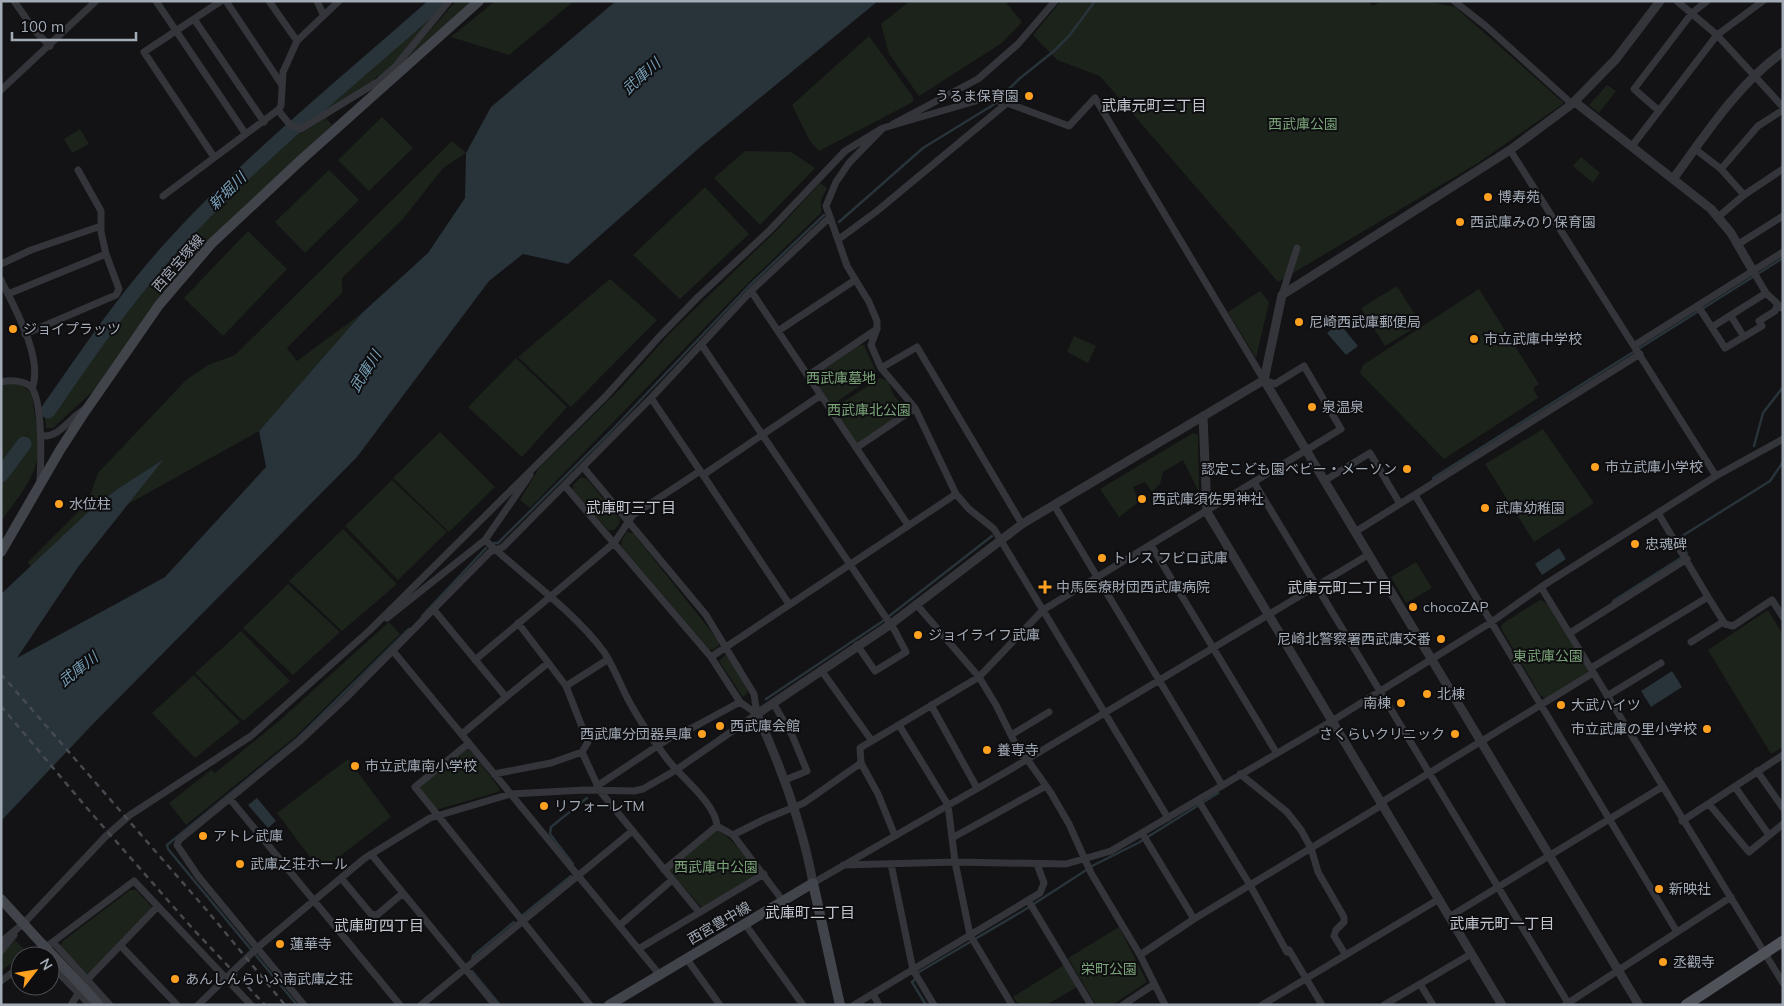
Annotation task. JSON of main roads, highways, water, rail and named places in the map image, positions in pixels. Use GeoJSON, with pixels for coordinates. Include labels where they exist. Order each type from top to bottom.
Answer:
{"type":"FeatureCollection","features":[{"type":"Feature","properties":{"kind":"main road","name":"西宮宝塚線"},"geometry":{"type":"LineString","coordinates":[[1,552],[22,520],[40,484],[89,406],[159,305],[212,244],[381,84],[479,1]]}},
{"type":"Feature","properties":{"kind":"main road","name":"西宮豊中線"},"geometry":{"type":"LineString","coordinates":[[609,1005],[814,883],[840,1005]]}},
{"type":"Feature","properties":{"kind":"main road"},"geometry":{"type":"LineString","coordinates":[[1,899],[21,919],[36,946]]}},
{"type":"Feature","properties":{"kind":"main road"},"geometry":{"type":"LineString","coordinates":[[1686,1005],[1783,941]]}},
{"type":"Feature","properties":{"kind":"main road"},"geometry":{"type":"LineString","coordinates":[[60,971],[94,1002]]}},
{"type":"Feature","properties":{"kind":"water","name":"武庫川"},"geometry":{"type":"Polygon","coordinates":[[[616,1],[878,1],[699,148],[568,264],[523,254],[489,281],[357,457],[91,726],[1,821],[1,594],[85,515],[116,490],[164,459],[78,567],[17,658],[165,577],[266,467],[259,431],[362,313],[428,253],[465,198],[466,153],[491,107],[616,1]]]}},
{"type":"Feature","properties":{"kind":"water"},"geometry":{"type":"Polygon","coordinates":[[[1339,323],[1358,346],[1346,355],[1327,333],[1339,323]]]}},
{"type":"Feature","properties":{"kind":"water"},"geometry":{"type":"Polygon","coordinates":[[[1559,548],[1566,559],[1542,575],[1535,564],[1559,548]]]}},
{"type":"Feature","properties":{"kind":"water"},"geometry":{"type":"Polygon","coordinates":[[[1672,671],[1682,687],[1651,707],[1641,691],[1672,671]]]}},
{"type":"Feature","properties":{"kind":"water"},"geometry":{"type":"Polygon","coordinates":[[[257,798],[276,821],[268,828],[248,805],[257,798]]]}},
{"type":"Feature","properties":{"kind":"waterway","name":"新堀川"},"geometry":{"type":"LineString","coordinates":[[48,411],[136,289],[200,217],[300,122],[439,1]]}},
{"type":"Feature","properties":{"kind":"waterway"},"geometry":{"type":"LineString","coordinates":[[839,222],[923,148],[993,105],[1019,79],[1054,51],[1069,36],[1095,1]]}},
{"type":"Feature","properties":{"kind":"waterway"},"geometry":{"type":"LineString","coordinates":[[494,543],[498,543],[611,431],[749,286],[824,215]]}},
{"type":"Feature","properties":{"kind":"waterway"},"geometry":{"type":"LineString","coordinates":[[1433,478],[1783,258]]}},
{"type":"Feature","properties":{"kind":"waterway"},"geometry":{"type":"LineString","coordinates":[[1754,446],[1763,413],[1783,387]]}},
{"type":"Feature","properties":{"kind":"waterway","name":"新堀川"},"geometry":{"type":"LineString","coordinates":[[1,475],[24,444]]}},
{"type":"Feature","properties":{"kind":"waterway"},"geometry":{"type":"LineString","coordinates":[[1613,601],[1687,554],[1679,538],[1770,481],[1783,462]]}},
{"type":"Feature","properties":{"kind":"waterway"},"geometry":{"type":"LineString","coordinates":[[888,617],[992,536]]}},
{"type":"Feature","properties":{"kind":"waterway"},"geometry":{"type":"LineString","coordinates":[[422,616],[486,548]]}},
{"type":"Feature","properties":{"kind":"waterway"},"geometry":{"type":"LineString","coordinates":[[766,699],[883,621]]}},
{"type":"Feature","properties":{"kind":"waterway"},"geometry":{"type":"LineString","coordinates":[[297,1005],[168,849],[167,845],[298,738],[409,629]]}},
{"type":"Feature","properties":{"kind":"waterway"},"geometry":{"type":"LineString","coordinates":[[919,972],[1026,909],[1094,865],[1138,843],[1218,793]]}},
{"type":"Feature","properties":{"kind":"waterway"},"geometry":{"type":"LineString","coordinates":[[573,864],[550,834],[551,827],[587,798]]}},
{"type":"Feature","properties":{"kind":"waterway"},"geometry":{"type":"LineString","coordinates":[[523,915],[571,876]]}},
{"type":"Feature","properties":{"kind":"waterway"},"geometry":{"type":"LineString","coordinates":[[472,960],[473,956],[514,922]]}},
{"type":"Feature","properties":{"kind":"waterway"},"geometry":{"type":"LineString","coordinates":[[472,971],[500,1005]]}},
{"type":"Feature","properties":{"kind":"waterway"},"geometry":{"type":"LineString","coordinates":[[914,980],[912,982],[926,1005]]}},
{"type":"Feature","properties":{"kind":"railway"},"geometry":{"type":"LineString","coordinates":[[1,674],[210,914],[285,1005]]}},
{"type":"Feature","properties":{"kind":"railway"},"geometry":{"type":"LineString","coordinates":[[1,706],[193,929],[265,1005]]}},
{"type":"Feature","properties":{"kind":"place","name":"うるま保育園"},"geometry":{"type":"Point","coordinates":[1029,96]}},
{"type":"Feature","properties":{"kind":"place","name":"博寿苑"},"geometry":{"type":"Point","coordinates":[1488,197]}},
{"type":"Feature","properties":{"kind":"place","name":"西武庫みのり保育園"},"geometry":{"type":"Point","coordinates":[1460,222]}},
{"type":"Feature","properties":{"kind":"place","name":"尼崎西武庫郵便局"},"geometry":{"type":"Point","coordinates":[1299,322]}},
{"type":"Feature","properties":{"kind":"place","name":"ジョイプラッツ"},"geometry":{"type":"Point","coordinates":[13,329]}},
{"type":"Feature","properties":{"kind":"place","name":"市立武庫中学校"},"geometry":{"type":"Point","coordinates":[1474,339]}},
{"type":"Feature","properties":{"kind":"place","name":"泉温泉"},"geometry":{"type":"Point","coordinates":[1312,407]}},
{"type":"Feature","properties":{"kind":"place","name":"市立武庫小学校"},"geometry":{"type":"Point","coordinates":[1595,467]}},
{"type":"Feature","properties":{"kind":"place","name":"認定こども園ベビー・メーソン"},"geometry":{"type":"Point","coordinates":[1407,469]}},
{"type":"Feature","properties":{"kind":"place","name":"西武庫須佐男神社"},"geometry":{"type":"Point","coordinates":[1142,499]}},
{"type":"Feature","properties":{"kind":"place","name":"水位柱"},"geometry":{"type":"Point","coordinates":[59,504]}},
{"type":"Feature","properties":{"kind":"place","name":"武庫幼稚園"},"geometry":{"type":"Point","coordinates":[1485,508]}},
{"type":"Feature","properties":{"kind":"place","name":"忠魂碑"},"geometry":{"type":"Point","coordinates":[1635,544]}},
{"type":"Feature","properties":{"kind":"place","name":"トレス フビロ武庫"},"geometry":{"type":"Point","coordinates":[1102,558]}},
{"type":"Feature","properties":{"kind":"place","name":"中馬医療財団西武庫病院"},"geometry":{"type":"Point","coordinates":[1045,587]}},
{"type":"Feature","properties":{"kind":"place","name":"chocoZAP"},"geometry":{"type":"Point","coordinates":[1413,607]}},
{"type":"Feature","properties":{"kind":"place","name":"ジョイライフ武庫"},"geometry":{"type":"Point","coordinates":[918,635]}},
{"type":"Feature","properties":{"kind":"place","name":"尼崎北警察署西武庫交番"},"geometry":{"type":"Point","coordinates":[1441,639]}},
{"type":"Feature","properties":{"kind":"place","name":"北棟"},"geometry":{"type":"Point","coordinates":[1427,694]}},
{"type":"Feature","properties":{"kind":"place","name":"南棟"},"geometry":{"type":"Point","coordinates":[1401,703]}},
{"type":"Feature","properties":{"kind":"place","name":"大武ハイツ"},"geometry":{"type":"Point","coordinates":[1561,705]}},
{"type":"Feature","properties":{"kind":"place","name":"西武庫会館"},"geometry":{"type":"Point","coordinates":[720,726]}},
{"type":"Feature","properties":{"kind":"place","name":"市立武庫の里小学校"},"geometry":{"type":"Point","coordinates":[1707,729]}},
{"type":"Feature","properties":{"kind":"place","name":"西武庫分団器具庫"},"geometry":{"type":"Point","coordinates":[702,734]}},
{"type":"Feature","properties":{"kind":"place","name":"さくらいクリニック"},"geometry":{"type":"Point","coordinates":[1455,734]}},
{"type":"Feature","properties":{"kind":"place","name":"養専寺"},"geometry":{"type":"Point","coordinates":[987,750]}},
{"type":"Feature","properties":{"kind":"place","name":"市立武庫南小学校"},"geometry":{"type":"Point","coordinates":[355,766]}},
{"type":"Feature","properties":{"kind":"place","name":"リフォーレTM"},"geometry":{"type":"Point","coordinates":[544,806]}},
{"type":"Feature","properties":{"kind":"place","name":"アトレ武庫"},"geometry":{"type":"Point","coordinates":[203,836]}},
{"type":"Feature","properties":{"kind":"place","name":"武庫之荘ホール"},"geometry":{"type":"Point","coordinates":[240,864]}},
{"type":"Feature","properties":{"kind":"place","name":"新映社"},"geometry":{"type":"Point","coordinates":[1659,889]}},
{"type":"Feature","properties":{"kind":"place","name":"蓮華寺"},"geometry":{"type":"Point","coordinates":[280,944]}},
{"type":"Feature","properties":{"kind":"place","name":"丞觀寺"},"geometry":{"type":"Point","coordinates":[1663,962]}},
{"type":"Feature","properties":{"kind":"place","name":"あんしんらいふ南武庫之荘"},"geometry":{"type":"Point","coordinates":[175,979]}},
{"type":"Feature","properties":{"kind":"district","name":"武庫元町三丁目"},"geometry":{"type":"Point","coordinates":[1154,105]}},
{"type":"Feature","properties":{"kind":"district","name":"武庫町三丁目"},"geometry":{"type":"Point","coordinates":[631,507]}},
{"type":"Feature","properties":{"kind":"district","name":"武庫元町二丁目"},"geometry":{"type":"Point","coordinates":[1340,587]}},
{"type":"Feature","properties":{"kind":"district","name":"武庫町二丁目"},"geometry":{"type":"Point","coordinates":[810,912]}},
{"type":"Feature","properties":{"kind":"district","name":"武庫元町一丁目"},"geometry":{"type":"Point","coordinates":[1502,923]}},
{"type":"Feature","properties":{"kind":"district","name":"武庫町四丁目"},"geometry":{"type":"Point","coordinates":[379,925]}},
{"type":"Feature","properties":{"kind":"park label","name":"西武庫公園"},"geometry":{"type":"Point","coordinates":[1303,124]}},
{"type":"Feature","properties":{"kind":"park label","name":"西武庫墓地"},"geometry":{"type":"Point","coordinates":[841,378]}},
{"type":"Feature","properties":{"kind":"park label","name":"西武庫北公園"},"geometry":{"type":"Point","coordinates":[869,410]}},
{"type":"Feature","properties":{"kind":"park label","name":"東武庫公園"},"geometry":{"type":"Point","coordinates":[1548,656]}},
{"type":"Feature","properties":{"kind":"park label","name":"西武庫中公園"},"geometry":{"type":"Point","coordinates":[716,867]}},
{"type":"Feature","properties":{"kind":"park label","name":"栄町公園"},"geometry":{"type":"Point","coordinates":[1109,969]}}]}
